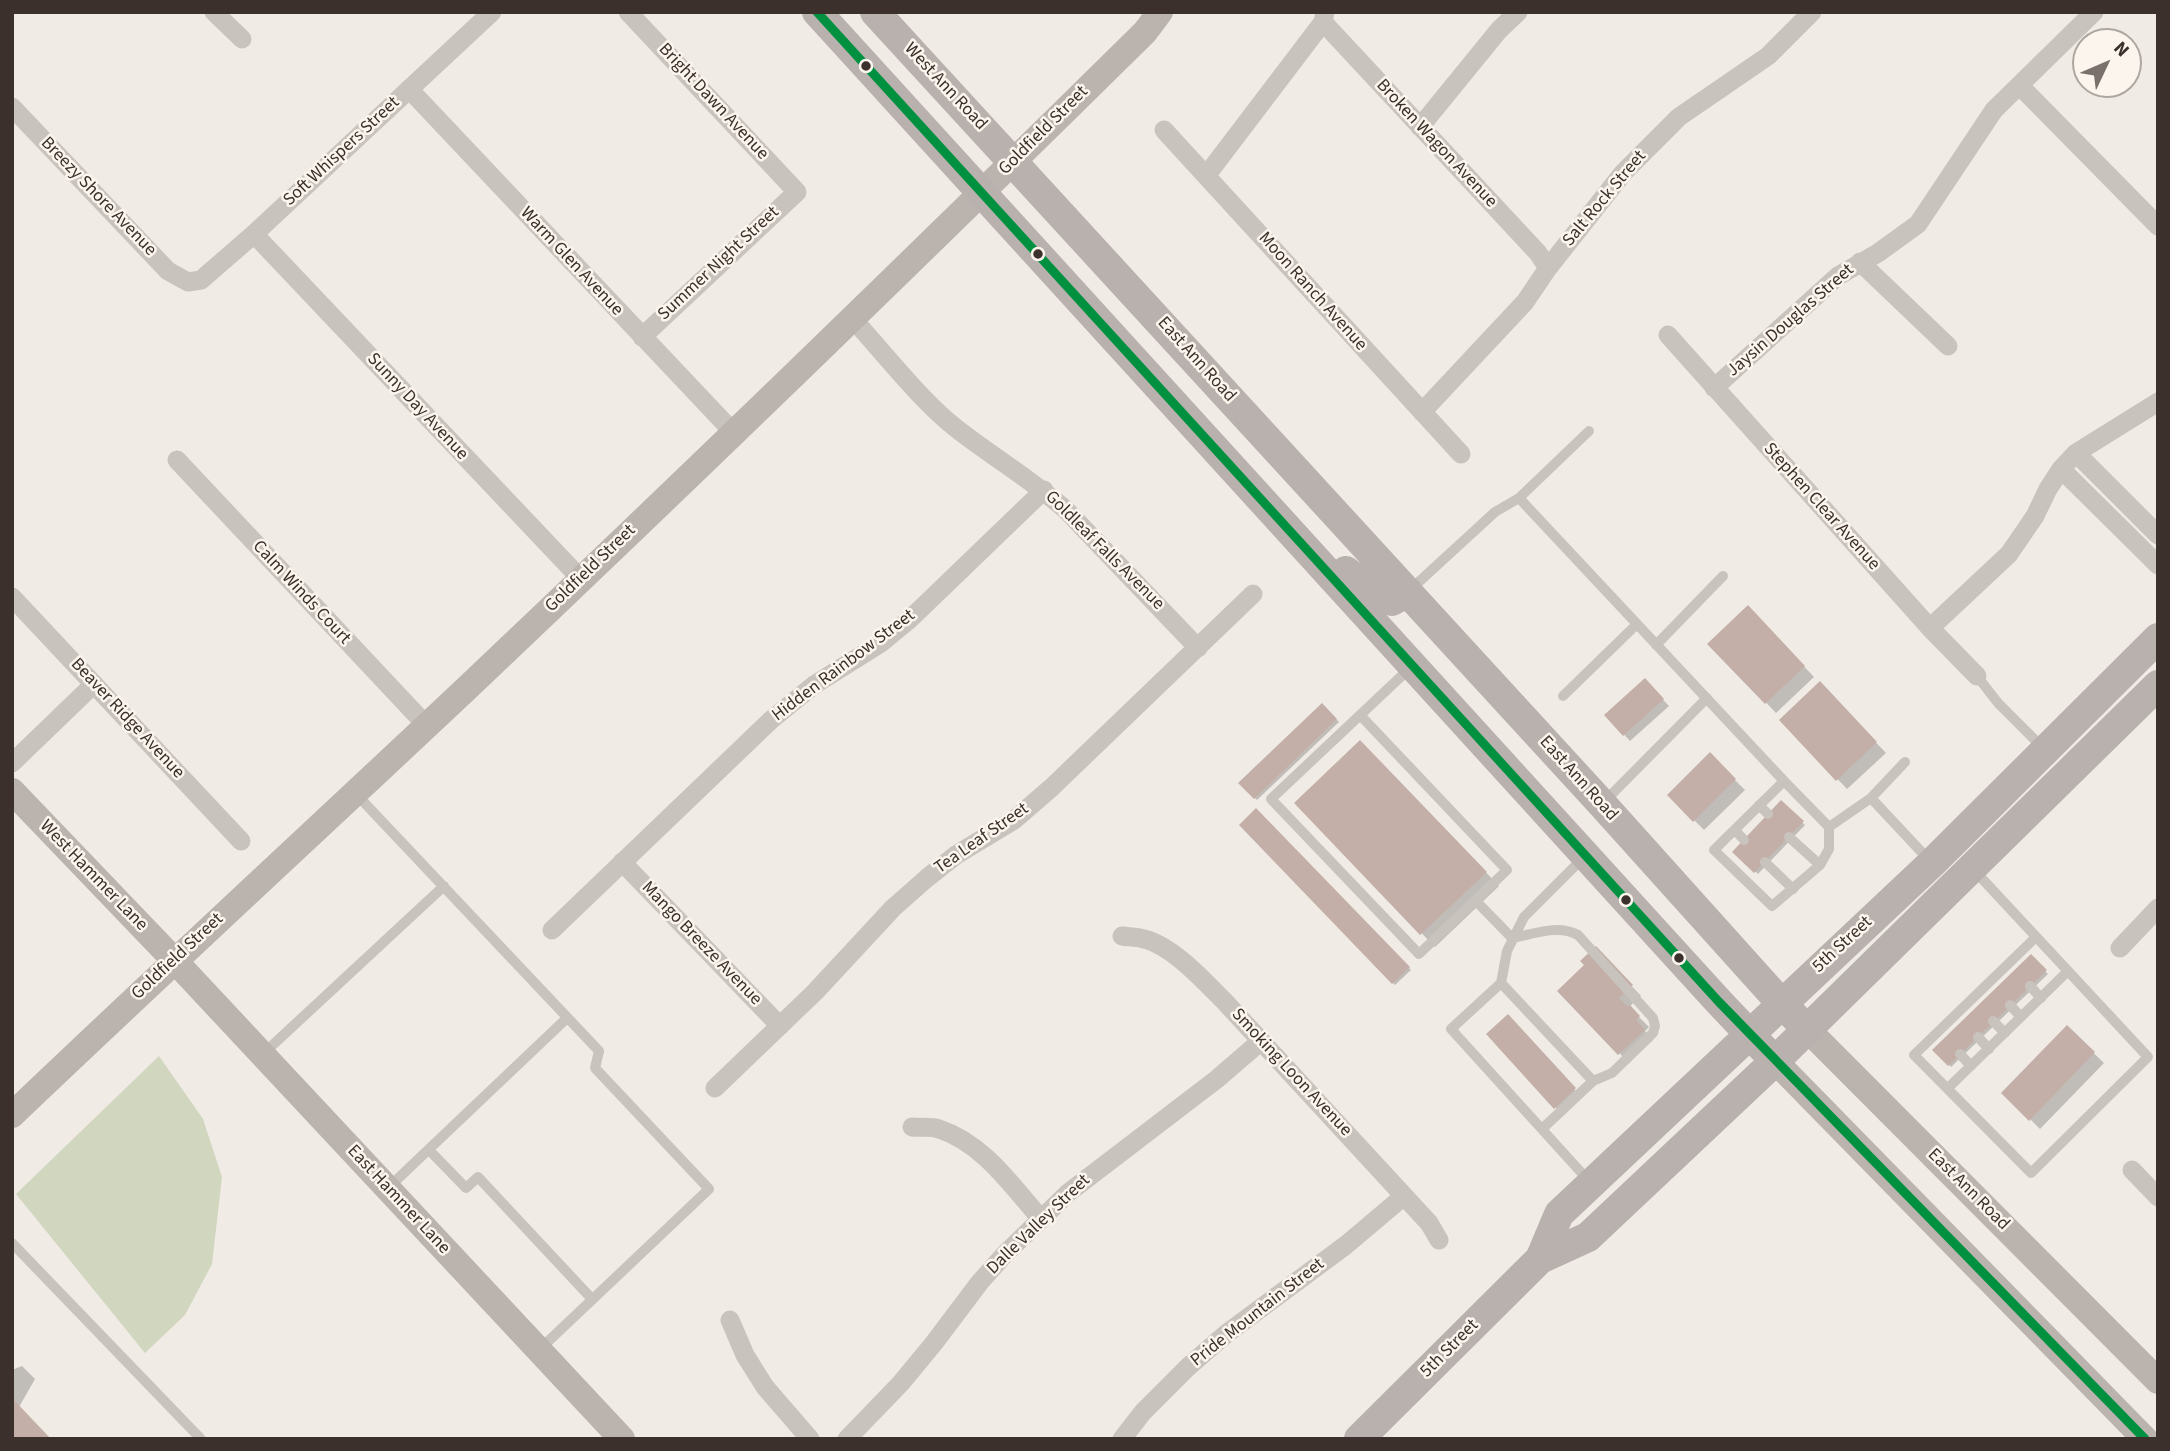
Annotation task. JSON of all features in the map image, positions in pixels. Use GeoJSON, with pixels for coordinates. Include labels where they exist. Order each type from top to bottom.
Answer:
{"type":"FeatureCollection","features":[{"type":"Feature","properties":{"kind":"main road"},"geometry":{"type":"LineString","coordinates":[[817,12],[1775,1061]]}},
{"type":"Feature","properties":{"kind":"main road","name":"West Ann Road"},"geometry":{"type":"LineString","coordinates":[[875,12],[1014,162]]}},
{"type":"Feature","properties":{"kind":"main road","name":"East Ann Road"},"geometry":{"type":"LineString","coordinates":[[1014,162],[1808,1030]]}},
{"type":"Feature","properties":{"kind":"main road"},"geometry":{"type":"LineString","coordinates":[[1289,530],[1379,597],[1392,601],[1408,592]]}},
{"type":"Feature","properties":{"kind":"main road","name":"5th Street"},"geometry":{"type":"LineString","coordinates":[[1540,1259],[1559,1214],[1932,863],[2158,638]]}},
{"type":"Feature","properties":{"kind":"main road","name":"5th Street"},"geometry":{"type":"LineString","coordinates":[[1369,1435],[1540,1259],[1588,1237],[1808,1030],[2149,693],[2158,674]]}},
{"type":"Feature","properties":{"kind":"street"},"geometry":{"type":"LineString","coordinates":[[214,12],[242,38]]}},
{"type":"Feature","properties":{"kind":"street","name":"Soft Whispers Street"},"geometry":{"type":"LineString","coordinates":[[188,282],[201,280],[254,234],[492,12]]}},
{"type":"Feature","properties":{"kind":"street","name":"Bright Dawn Avenue"},"geometry":{"type":"LineString","coordinates":[[628,12],[797,192]]}},
{"type":"Feature","properties":{"kind":"street","name":"Goldfield Street"},"geometry":{"type":"LineString","coordinates":[[12,1115],[734,433],[1014,162],[1145,32],[1160,12]]}},
{"type":"Feature","properties":{"kind":"street"},"geometry":{"type":"LineString","coordinates":[[1420,127],[1499,30],[1518,12]]}},
{"type":"Feature","properties":{"kind":"street","name":"Salt Rock Street"},"geometry":{"type":"LineString","coordinates":[[1422,412],[1525,302],[1548,268],[1623,173],[1679,117],[1768,56],[1812,12]]}},
{"type":"Feature","properties":{"kind":"street","name":"Jaysin Douglas Street"},"geometry":{"type":"LineString","coordinates":[[1714,388],[1829,283],[1918,224],[1994,110],[2094,12]]}},
{"type":"Feature","properties":{"kind":"street"},"geometry":{"type":"LineString","coordinates":[[1206,176],[1324,17]]}},
{"type":"Feature","properties":{"kind":"street","name":"Broken Wagon Avenue"},"geometry":{"type":"LineString","coordinates":[[1324,17],[1420,127],[1538,253],[1548,268]]}},
{"type":"Feature","properties":{"kind":"street"},"geometry":{"type":"LineString","coordinates":[[2020,86],[2158,226]]}},
{"type":"Feature","properties":{"kind":"street","name":"Warm Glen Avenue"},"geometry":{"type":"LineString","coordinates":[[409,89],[734,433]]}},
{"type":"Feature","properties":{"kind":"street","name":"Breezy Shore Avenue"},"geometry":{"type":"LineString","coordinates":[[12,107],[168,271],[188,282]]}},
{"type":"Feature","properties":{"kind":"street","name":"Moon Ranch Avenue"},"geometry":{"type":"LineString","coordinates":[[1164,130],[1461,454]]}},
{"type":"Feature","properties":{"kind":"street","name":"Summer Night Street"},"geometry":{"type":"LineString","coordinates":[[642,337],[797,192]]}},
{"type":"Feature","properties":{"kind":"street","name":"Sunny Day Avenue"},"geometry":{"type":"LineString","coordinates":[[254,234],[581,579]]}},
{"type":"Feature","properties":{"kind":"street"},"geometry":{"type":"LineString","coordinates":[[1860,262],[1948,346]]}},
{"type":"Feature","properties":{"kind":"street","name":"Goldleaf Falls Avenue"},"geometry":{"type":"LineString","coordinates":[[852,318],[933,407],[956,428],[1044,490],[1066,510],[1198,648]]}},
{"type":"Feature","properties":{"kind":"street","name":"Stephen Clear Avenue"},"geometry":{"type":"LineString","coordinates":[[1668,335],[1930,628],[1977,676]]}},
{"type":"Feature","properties":{"kind":"street"},"geometry":{"type":"LineString","coordinates":[[1930,628],[2010,554],[2061,469],[2076,453],[2158,402]]}},
{"type":"Feature","properties":{"kind":"street"},"geometry":{"type":"LineString","coordinates":[[2076,453],[2158,535]]}},
{"type":"Feature","properties":{"kind":"street","name":"Calm Winds Court"},"geometry":{"type":"LineString","coordinates":[[177,460],[426,725]]}},
{"type":"Feature","properties":{"kind":"street"},"geometry":{"type":"LineString","coordinates":[[2061,469],[2158,565]]}},
{"type":"Feature","properties":{"kind":"street","name":"Hidden Rainbow Street"},"geometry":{"type":"LineString","coordinates":[[552,930],[771,720],[814,685],[881,643],[910,619],[1044,490]]}},
{"type":"Feature","properties":{"kind":"street","name":"Tea Leaf Street"},"geometry":{"type":"LineString","coordinates":[[715,1087],[780,1026],[918,885],[956,855],[1014,820],[1051,788],[1253,594]]}},
{"type":"Feature","properties":{"kind":"street","name":"Beaver Ridge Avenue"},"geometry":{"type":"LineString","coordinates":[[12,597],[241,841]]}},
{"type":"Feature","properties":{"kind":"street"},"geometry":{"type":"LineString","coordinates":[[12,763],[94,684]]}},
{"type":"Feature","properties":{"kind":"street","name":"West Hammer Lane"},"geometry":{"type":"LineString","coordinates":[[12,791],[174,960]]}},
{"type":"Feature","properties":{"kind":"street","name":"Mango Breeze Avenue"},"geometry":{"type":"LineString","coordinates":[[622,862],[780,1026]]}},
{"type":"Feature","properties":{"kind":"street"},"geometry":{"type":"LineString","coordinates":[[2120,948],[2158,908]]}},
{"type":"Feature","properties":{"kind":"street","name":"Smoking Loon Avenue"},"geometry":{"type":"LineString","coordinates":[[1122,936],[1146,939],[1182,961],[1226,1003],[1429,1223],[1439,1240]]}},
{"type":"Feature","properties":{"kind":"street","name":"East Hammer Lane"},"geometry":{"type":"LineString","coordinates":[[174,960],[622,1439]]}},
{"type":"Feature","properties":{"kind":"street","name":"East Ann Road"},"geometry":{"type":"LineString","coordinates":[[1808,1030],[2158,1381]]}},
{"type":"Feature","properties":{"kind":"street","name":"Dalle Valley Street"},"geometry":{"type":"LineString","coordinates":[[847,1439],[909,1373],[980,1282],[1041,1219],[1086,1179],[1207,1087],[1261,1041]]}},
{"type":"Feature","properties":{"kind":"street"},"geometry":{"type":"LineString","coordinates":[[1775,1061],[2145,1439]]}},
{"type":"Feature","properties":{"kind":"street"},"geometry":{"type":"LineString","coordinates":[[912,1127],[937,1128],[974,1147],[992,1163],[1041,1219]]}},
{"type":"Feature","properties":{"kind":"street"},"geometry":{"type":"LineString","coordinates":[[2133,1170],[2158,1197]]}},
{"type":"Feature","properties":{"kind":"street","name":"Pride Mountain Street"},"geometry":{"type":"LineString","coordinates":[[1122,1439],[1143,1412],[1226,1334],[1346,1245],[1404,1196]]}},
{"type":"Feature","properties":{"kind":"street"},"geometry":{"type":"LineString","coordinates":[[730,1320],[745,1354],[765,1387],[810,1439]]}},
{"type":"Feature","properties":{"kind":"lane"},"geometry":{"type":"LineString","coordinates":[[1408,592],[1494,512],[1519,498],[1589,431]]}},
{"type":"Feature","properties":{"kind":"lane"},"geometry":{"type":"LineString","coordinates":[[1519,498],[1829,827],[1829,849],[1820,865],[1772,906],[1714,850],[1784,781]]}},
{"type":"Feature","properties":{"kind":"lane"},"geometry":{"type":"LineString","coordinates":[[2119,527],[2134,512]]}},
{"type":"Feature","properties":{"kind":"lane"},"geometry":{"type":"LineString","coordinates":[[1657,645],[1723,576]]}},
{"type":"Feature","properties":{"kind":"lane"},"geometry":{"type":"LineString","coordinates":[[1563,696],[1637,624]]}},
{"type":"Feature","properties":{"kind":"lane"},"geometry":{"type":"LineString","coordinates":[[1360,715],[1507,870],[1419,954],[1271,799],[1360,715],[1413,665]]}},
{"type":"Feature","properties":{"kind":"lane"},"geometry":{"type":"LineString","coordinates":[[1977,676],[1998,703],[2046,751]]}},
{"type":"Feature","properties":{"kind":"lane"},"geometry":{"type":"LineString","coordinates":[[1602,804],[1707,698]]}},
{"type":"Feature","properties":{"kind":"lane"},"geometry":{"type":"LineString","coordinates":[[1829,827],[1871,797],[1905,762]]}},
{"type":"Feature","properties":{"kind":"lane"},"geometry":{"type":"LineString","coordinates":[[354,792],[599,1051],[595,1068],[709,1189],[539,1350]]}},
{"type":"Feature","properties":{"kind":"lane"},"geometry":{"type":"LineString","coordinates":[[1871,797],[1932,863]]}},
{"type":"Feature","properties":{"kind":"lane"},"geometry":{"type":"LineString","coordinates":[[1759,805],[1768,814]]}},
{"type":"Feature","properties":{"kind":"lane"},"geometry":{"type":"LineString","coordinates":[[1735,830],[1744,839]]}},
{"type":"Feature","properties":{"kind":"lane"},"geometry":{"type":"LineString","coordinates":[[1789,836],[1820,865]]}},
{"type":"Feature","properties":{"kind":"lane"},"geometry":{"type":"LineString","coordinates":[[1586,855],[1528,913],[1512,938],[1501,983],[1451,1029],[1591,1184]]}},
{"type":"Feature","properties":{"kind":"lane"},"geometry":{"type":"LineString","coordinates":[[1765,862],[1793,889]]}},
{"type":"Feature","properties":{"kind":"lane"},"geometry":{"type":"LineString","coordinates":[[1972,869],[2036,937],[2068,971],[2148,1057],[2031,1173],[1914,1055],[1941,1036],[2012,967],[2036,937]]}},
{"type":"Feature","properties":{"kind":"lane"},"geometry":{"type":"LineString","coordinates":[[262,1055],[444,886]]}},
{"type":"Feature","properties":{"kind":"lane"},"geometry":{"type":"LineString","coordinates":[[1475,900],[1512,938]]}},
{"type":"Feature","properties":{"kind":"lane"},"geometry":{"type":"LineString","coordinates":[[1512,938],[1558,929],[1573,932],[1653,1018],[1656,1026],[1649,1037],[1612,1073],[1593,1081],[1542,1129]]}},
{"type":"Feature","properties":{"kind":"lane"},"geometry":{"type":"LineString","coordinates":[[1948,1088],[2068,971]]}},
{"type":"Feature","properties":{"kind":"lane"},"geometry":{"type":"LineString","coordinates":[[1501,983],[1593,1081]]}},
{"type":"Feature","properties":{"kind":"lane"},"geometry":{"type":"LineString","coordinates":[[2030,986],[2041,998]]}},
{"type":"Feature","properties":{"kind":"lane"},"geometry":{"type":"LineString","coordinates":[[2010,1005],[2021,1017]]}},
{"type":"Feature","properties":{"kind":"lane"},"geometry":{"type":"LineString","coordinates":[[388,1189],[567,1018]]}},
{"type":"Feature","properties":{"kind":"lane"},"geometry":{"type":"LineString","coordinates":[[1993,1021],[2005,1033]]}},
{"type":"Feature","properties":{"kind":"lane"},"geometry":{"type":"LineString","coordinates":[[1978,1037],[1989,1049]]}},
{"type":"Feature","properties":{"kind":"lane"},"geometry":{"type":"LineString","coordinates":[[1960,1054],[1971,1066]]}},
{"type":"Feature","properties":{"kind":"lane"},"geometry":{"type":"LineString","coordinates":[[429,1150],[466,1188],[478,1177],[592,1299]]}},
{"type":"Feature","properties":{"kind":"lane"},"geometry":{"type":"LineString","coordinates":[[12,1243],[201,1439]]}},
{"type":"Feature","properties":{"kind":"green space"},"geometry":{"type":"Polygon","coordinates":[[[159,1056],[203,1119],[222,1177],[212,1264],[185,1315],[145,1353],[16,1194],[159,1056]]]}},
{"type":"Feature","properties":{"kind":"building"},"geometry":{"type":"Polygon","coordinates":[[[1748,605],[1805,666],[1765,704],[1707,644],[1748,605]]]}},
{"type":"Feature","properties":{"kind":"building"},"geometry":{"type":"Polygon","coordinates":[[[1645,678],[1664,699],[1623,736],[1604,715],[1645,678]]]}},
{"type":"Feature","properties":{"kind":"building"},"geometry":{"type":"Polygon","coordinates":[[[1820,681],[1877,742],[1836,781],[1779,720],[1820,681]]]}},
{"type":"Feature","properties":{"kind":"building"},"geometry":{"type":"Polygon","coordinates":[[[1322,703],[1337,719],[1254,799],[1238,783],[1322,703]]]}},
{"type":"Feature","properties":{"kind":"building"},"geometry":{"type":"Polygon","coordinates":[[[1360,740],[1487,872],[1420,935],[1294,803],[1360,740]]]}},
{"type":"Feature","properties":{"kind":"building"},"geometry":{"type":"Polygon","coordinates":[[[1710,752],[1736,779],[1693,822],[1667,795],[1710,752]]]}},
{"type":"Feature","properties":{"kind":"building"},"geometry":{"type":"Polygon","coordinates":[[[1781,800],[1804,821],[1754,873],[1732,852],[1781,800]]]}},
{"type":"Feature","properties":{"kind":"building"},"geometry":{"type":"Polygon","coordinates":[[[1256,808],[1410,967],[1392,984],[1239,825],[1256,808]]]}},
{"type":"Feature","properties":{"kind":"building"},"geometry":{"type":"Polygon","coordinates":[[[1596,946],[1633,985],[1619,998],[1640,1016],[1636,1020],[1645,1030],[1618,1055],[1557,991],[1584,965],[1580,961],[1596,946]]]}},
{"type":"Feature","properties":{"kind":"building"},"geometry":{"type":"Polygon","coordinates":[[[2031,954],[2047,970],[1948,1066],[1932,1050],[2031,954]]]}},
{"type":"Feature","properties":{"kind":"building"},"geometry":{"type":"Polygon","coordinates":[[[1508,1014],[1576,1088],[1554,1109],[1486,1034],[1508,1014]]]}},
{"type":"Feature","properties":{"kind":"building"},"geometry":{"type":"Polygon","coordinates":[[[2067,1025],[2095,1052],[2029,1121],[2001,1093],[2067,1025]]]}},
{"type":"Feature","properties":{"kind":"building"},"geometry":{"type":"Polygon","coordinates":[[[12,1398],[51,1439],[12,1439],[12,1398]]]}},
{"type":"Feature","properties":{"kind":"transit line"},"geometry":{"type":"LineString","coordinates":[[817,12],[1719,1002],[2145,1439]]}}]}
